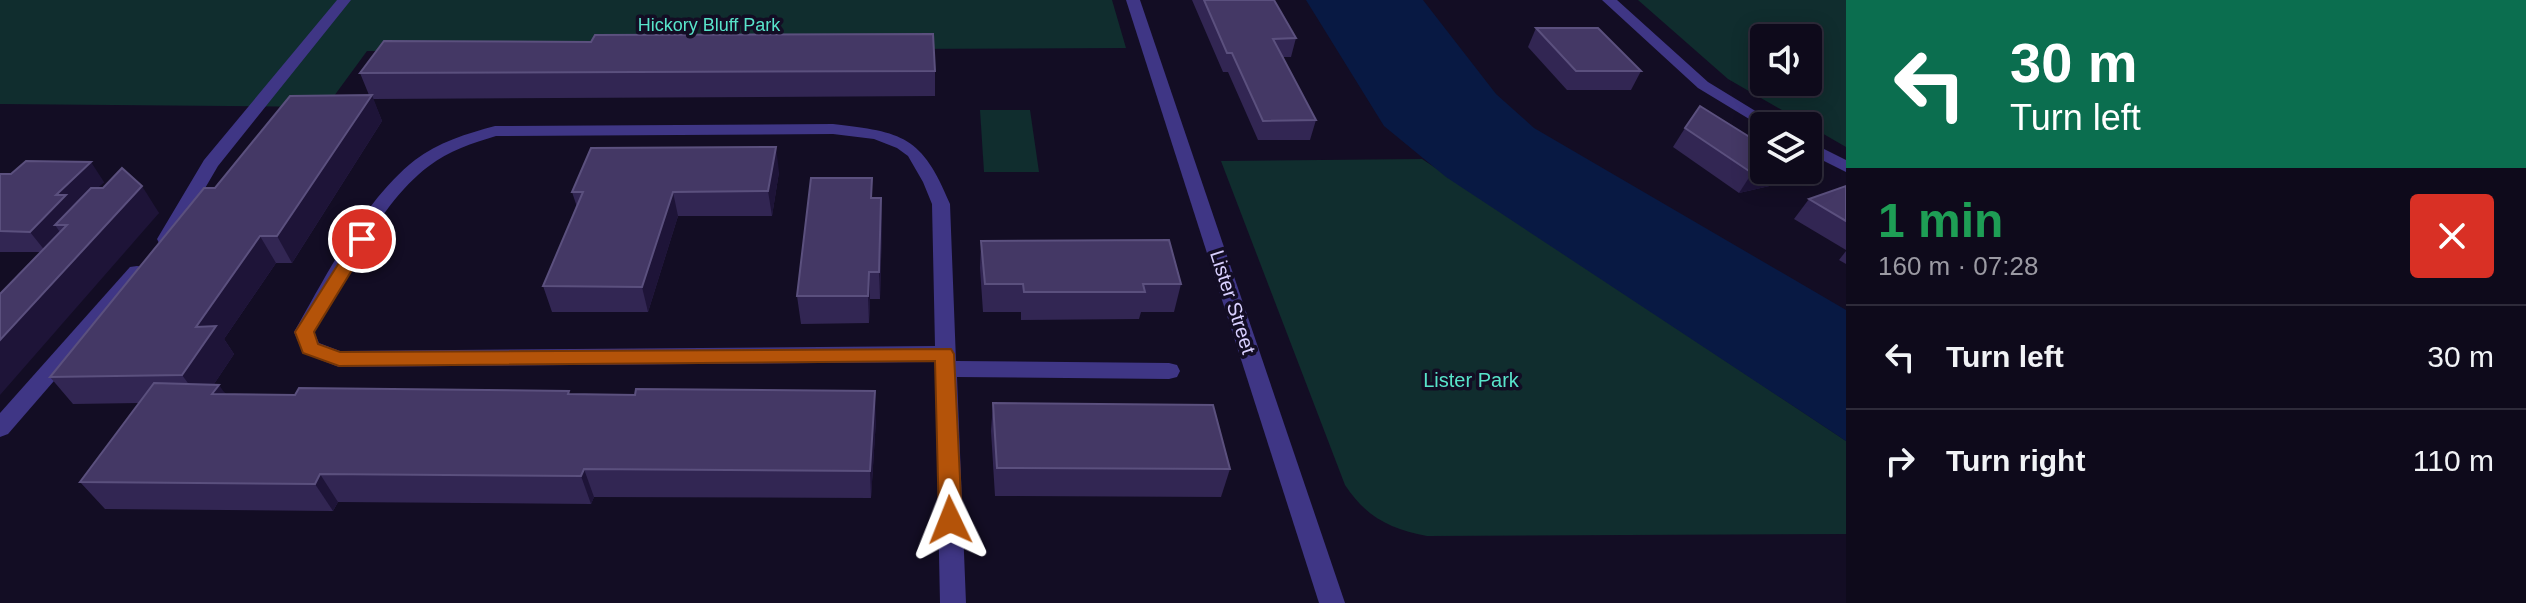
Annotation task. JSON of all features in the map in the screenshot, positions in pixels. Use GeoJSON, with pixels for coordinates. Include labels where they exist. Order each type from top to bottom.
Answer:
{"type":"FeatureCollection","features":[{"type":"Feature","properties":{"kind":"street"},"geometry":{"type":"LineString","coordinates":[[0,428],[175,227],[190,194],[210,164],[344,0]]}},
{"type":"Feature","properties":{"kind":"street","name":"Lister Street"},"geometry":{"type":"LineString","coordinates":[[1133,0],[1332,603]]}},
{"type":"Feature","properties":{"kind":"street"},"geometry":{"type":"LineString","coordinates":[[1609,0],[1703,85],[1750,113]]}},
{"type":"Feature","properties":{"kind":"street"},"geometry":{"type":"LineString","coordinates":[[953,603],[944,361],[941,204],[930,172],[907,143],[881,134],[833,129],[495,131],[457,142],[420,164],[391,193],[304,332],[310,348],[339,359],[944,361],[1169,371]]}},
{"type":"Feature","properties":{"kind":"street"},"geometry":{"type":"LineString","coordinates":[[1822,154],[1846,167]]}},
{"type":"Feature","properties":{"kind":"green space","name":"Hickory Bluff Park"},"geometry":{"type":"Polygon","coordinates":[[[0,0],[1112,0],[1126,48],[367,51],[326,107],[0,104],[0,0]]]}},
{"type":"Feature","properties":{"kind":"green space"},"geometry":{"type":"Polygon","coordinates":[[[1638,0],[1846,0],[1846,147],[1822,133],[1822,112],[1785,112],[1758,96],[1822,96],[1822,24],[1750,24],[1750,92],[1728,79],[1638,0]]]}},
{"type":"Feature","properties":{"kind":"green space"},"geometry":{"type":"Polygon","coordinates":[[[980,110],[1030,110],[1039,172],[984,172],[980,110]]]}},
{"type":"Feature","properties":{"kind":"green space","name":"Lister Park"},"geometry":{"type":"Polygon","coordinates":[[[1422,159],[1846,441],[1846,534],[1427,536],[1402,530],[1370,513],[1345,485],[1221,161],[1422,159]]]}},
{"type":"Feature","properties":{"kind":"water"},"geometry":{"type":"Polygon","coordinates":[[[1306,0],[1423,0],[1496,94],[1534,128],[1846,310],[1846,441],[1446,177],[1384,126],[1306,0]]]}},
{"type":"Feature","properties":{"kind":"building"},"geometry":{"type":"Polygon","coordinates":[[[1204,0],[1274,0],[1296,38],[1273,39],[1316,120],[1263,121],[1232,53],[1227,53],[1204,0]]]}},
{"type":"Feature","properties":{"kind":"building"},"geometry":{"type":"Polygon","coordinates":[[[1536,28],[1598,28],[1641,71],[1576,71],[1536,28]]]}},
{"type":"Feature","properties":{"kind":"building"},"geometry":{"type":"Polygon","coordinates":[[[933,34],[935,71],[360,73],[384,41],[591,42],[595,35],[933,34]]]}},
{"type":"Feature","properties":{"kind":"building"},"geometry":{"type":"Polygon","coordinates":[[[372,95],[277,236],[260,236],[196,327],[216,326],[182,375],[50,377],[204,188],[215,188],[290,96],[372,95]]]}},
{"type":"Feature","properties":{"kind":"building"},"geometry":{"type":"Polygon","coordinates":[[[1700,106],[1750,137],[1750,172],[1685,128],[1700,106]]]}},
{"type":"Feature","properties":{"kind":"building"},"geometry":{"type":"Polygon","coordinates":[[[776,147],[768,191],[673,192],[642,287],[543,286],[583,192],[572,192],[591,148],[776,147]]]}},
{"type":"Feature","properties":{"kind":"building"},"geometry":{"type":"Polygon","coordinates":[[[26,161],[91,162],[56,195],[66,195],[30,232],[0,231],[0,174],[11,174],[26,161]]]}},
{"type":"Feature","properties":{"kind":"building"},"geometry":{"type":"Polygon","coordinates":[[[122,168],[142,186],[0,340],[0,294],[67,225],[55,225],[91,188],[103,188],[122,168]]]}},
{"type":"Feature","properties":{"kind":"building"},"geometry":{"type":"Polygon","coordinates":[[[811,178],[872,178],[871,198],[881,198],[879,272],[869,272],[868,296],[797,296],[811,178]]]}},
{"type":"Feature","properties":{"kind":"building"},"geometry":{"type":"Polygon","coordinates":[[[1846,186],[1846,221],[1809,199],[1846,186]]]}},
{"type":"Feature","properties":{"kind":"building"},"geometry":{"type":"Polygon","coordinates":[[[1169,240],[1181,284],[1143,284],[1145,292],[1024,292],[1023,284],[985,284],[981,241],[1169,240]]]}},
{"type":"Feature","properties":{"kind":"building"},"geometry":{"type":"Polygon","coordinates":[[[154,383],[219,385],[212,394],[295,395],[299,388],[569,391],[568,394],[635,395],[636,389],[875,391],[870,471],[584,469],[581,476],[320,474],[315,484],[80,482],[154,383]]]}},
{"type":"Feature","properties":{"kind":"building"},"geometry":{"type":"Polygon","coordinates":[[[993,403],[1213,405],[1230,469],[997,468],[993,403]]]}},
{"type":"Feature","properties":{"kind":"route"},"geometry":{"type":"LineString","coordinates":[[362,239],[304,332],[310,348],[339,359],[944,354],[950,520]]}}]}
